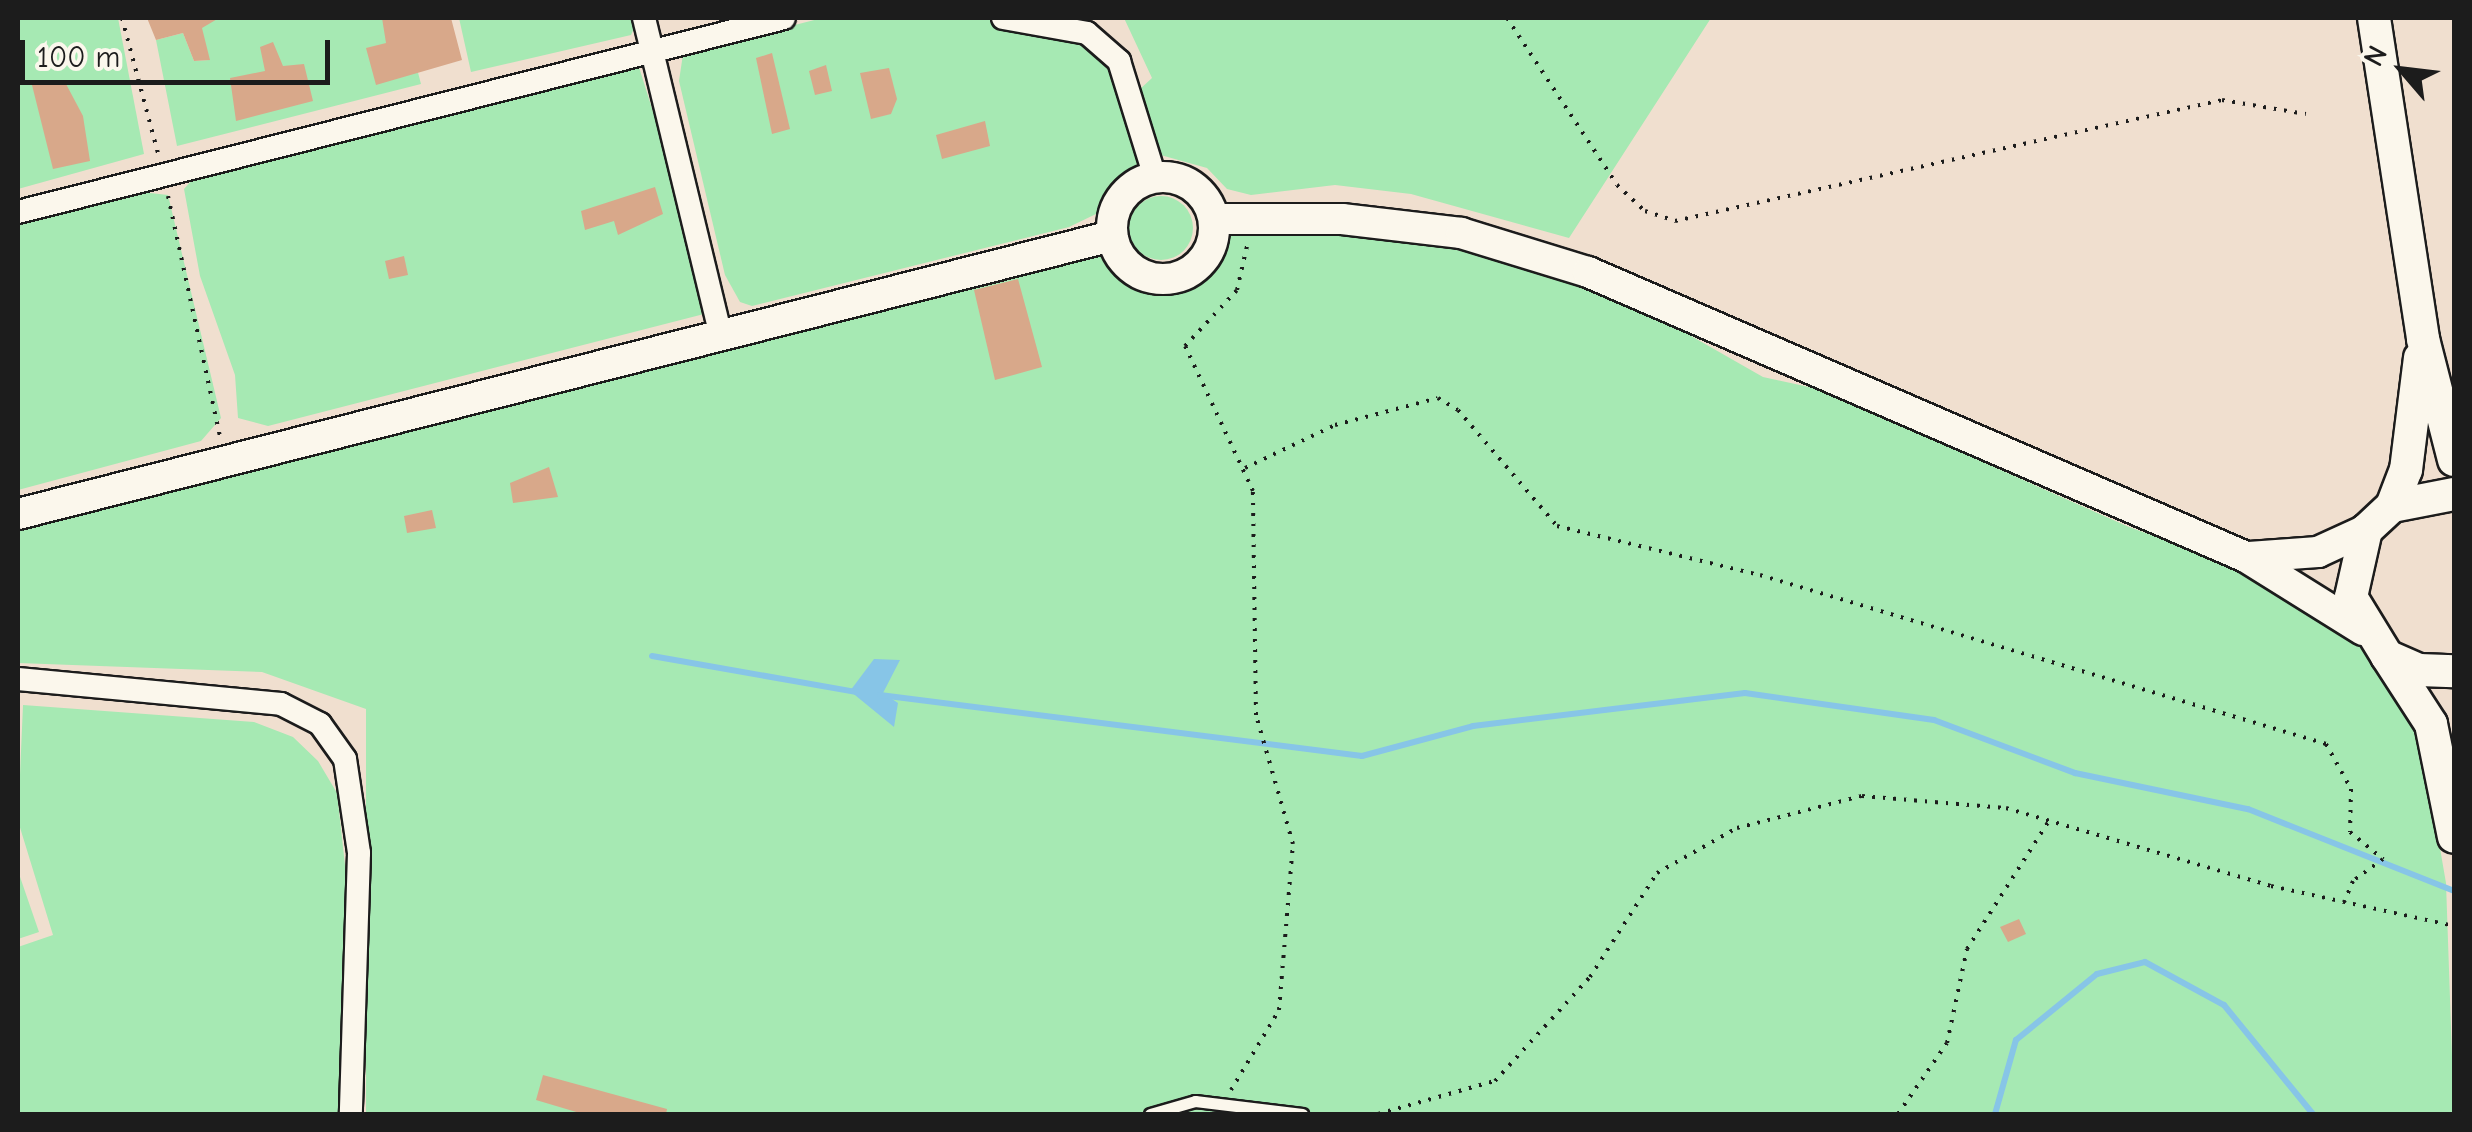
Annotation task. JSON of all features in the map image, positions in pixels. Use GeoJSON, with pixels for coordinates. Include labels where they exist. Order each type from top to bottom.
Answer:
{"type":"FeatureCollection","features":[{"type":"Feature","properties":{"kind":"main road"},"geometry":{"type":"LineString","coordinates":[[2374,18],[2423,339],[2454,460]]}},
{"type":"Feature","properties":{"kind":"main road"},"geometry":{"type":"LineString","coordinates":[[2423,339],[2406,470],[2392,506],[2366,530],[2351,580],[2363,630],[2387,656],[2431,724],[2454,837]]}},
{"type":"Feature","properties":{"kind":"main road"},"geometry":{"type":"LineString","coordinates":[[2392,506],[2454,494]]}},
{"type":"Feature","properties":{"kind":"main road"},"geometry":{"type":"LineString","coordinates":[[2387,656],[2419,670],[2454,671]]}},
{"type":"Feature","properties":{"kind":"street"},"geometry":{"type":"LineString","coordinates":[[644,18],[720,336]]}},
{"type":"Feature","properties":{"kind":"street"},"geometry":{"type":"LineString","coordinates":[[18,212],[784,18]]}},
{"type":"Feature","properties":{"kind":"street"},"geometry":{"type":"LineString","coordinates":[[1002,18],[1087,33],[1119,61],[1155,177]]}},
{"type":"Feature","properties":{"kind":"street"},"geometry":{"type":"LineString","coordinates":[[1112,236],[1126,192],[1155,177],[1186,182],[1226,219],[1342,219],[1461,233],[1588,272],[2246,557],[2363,630]]}},
{"type":"Feature","properties":{"kind":"street"},"geometry":{"type":"LineString","coordinates":[[1112,236],[1140,274],[1172,279],[1200,264],[1226,219]]}},
{"type":"Feature","properties":{"kind":"street"},"geometry":{"type":"LineString","coordinates":[[18,514],[1112,236]]}},
{"type":"Feature","properties":{"kind":"street"},"geometry":{"type":"LineString","coordinates":[[2246,557],[2318,552],[2366,530]]}},
{"type":"Feature","properties":{"kind":"street"},"geometry":{"type":"LineString","coordinates":[[18,678],[282,704],[320,724],[345,759],[359,853],[351,1114]]}},
{"type":"Feature","properties":{"kind":"lane"},"geometry":{"type":"LineString","coordinates":[[1150,1114],[1223,1102],[1302,1114]]}},
{"type":"Feature","properties":{"kind":"path"},"geometry":{"type":"LineString","coordinates":[[122,18],[164,174],[225,461]]}},
{"type":"Feature","properties":{"kind":"path"},"geometry":{"type":"LineString","coordinates":[[1507,18],[1617,185],[1644,212],[1675,221],[2222,100],[2306,114]]}},
{"type":"Feature","properties":{"kind":"path"},"geometry":{"type":"LineString","coordinates":[[1223,1102],[1279,1010],[1294,880],[1288,822],[1256,715],[1245,468],[1221,436],[1185,346],[1243,280],[1247,244],[1226,219]]}},
{"type":"Feature","properties":{"kind":"path"},"geometry":{"type":"LineString","coordinates":[[1245,468],[1334,425],[1438,398],[1458,410],[1557,526],[1760,574],[2313,738],[2342,759],[2350,832],[2383,860],[2353,881],[2344,902]]}},
{"type":"Feature","properties":{"kind":"path"},"geometry":{"type":"LineString","coordinates":[[1378,1114],[1495,1080],[1590,977],[1657,874],[1737,828],[1862,796],[2006,808],[2344,902],[2454,926]]}},
{"type":"Feature","properties":{"kind":"path"},"geometry":{"type":"LineString","coordinates":[[1898,1114],[1946,1044],[1966,949],[2049,820]]}},
{"type":"Feature","properties":{"kind":"green space"},"geometry":{"type":"Polygon","coordinates":[[[18,18],[118,18],[144,154],[18,189],[18,18]]]}},
{"type":"Feature","properties":{"kind":"green space"},"geometry":{"type":"Polygon","coordinates":[[[199,18],[404,19],[421,84],[177,146],[156,40],[183,33],[194,61],[209,60],[199,18]]]}},
{"type":"Feature","properties":{"kind":"green space"},"geometry":{"type":"Polygon","coordinates":[[[459,18],[632,18],[635,26],[631,35],[471,72],[459,18]]]}},
{"type":"Feature","properties":{"kind":"green space"},"geometry":{"type":"Polygon","coordinates":[[[822,18],[1003,18],[1087,33],[1119,61],[1147,152],[1096,214],[1069,227],[752,306],[740,302],[725,275],[679,81],[683,54],[822,18]]]}},
{"type":"Feature","properties":{"kind":"green space"},"geometry":{"type":"Polygon","coordinates":[[[1124,18],[1711,18],[1569,238],[1411,194],[1335,185],[1251,195],[1227,189],[1207,168],[1157,154],[1139,90],[1152,78],[1124,18]]]}},
{"type":"Feature","properties":{"kind":"green space"},"geometry":{"type":"Polygon","coordinates":[[[638,64],[712,299],[704,314],[268,426],[238,418],[235,375],[200,276],[184,189],[192,180],[638,64]]]}},
{"type":"Feature","properties":{"kind":"green space"},"geometry":{"type":"Polygon","coordinates":[[[141,192],[168,195],[221,418],[201,441],[18,490],[18,224],[141,192]]]}},
{"type":"Feature","properties":{"kind":"green space"},"geometry":{"type":"Polygon","coordinates":[[[1161,196],[1184,205],[1193,228],[1184,251],[1161,260],[1138,251],[1129,228],[1138,205],[1161,196]]]}},
{"type":"Feature","properties":{"kind":"green space"},"geometry":{"type":"Polygon","coordinates":[[[1263,227],[1454,249],[1576,282],[1642,308],[1763,377],[1818,389],[2129,527],[2321,596],[2414,697],[2446,883],[2454,1114],[366,1114],[366,709],[262,672],[18,663],[18,514],[1102,252],[1116,274],[1157,293],[1186,287],[1230,233],[1263,227]]]}},
{"type":"Feature","properties":{"kind":"green space"},"geometry":{"type":"Polygon","coordinates":[[[23,705],[254,722],[293,737],[318,761],[337,793],[347,883],[349,1114],[18,1114],[18,947],[53,935],[18,821],[23,705]]]}},
{"type":"Feature","properties":{"kind":"green space"},"geometry":{"type":"Polygon","coordinates":[[[18,871],[39,932],[18,939],[18,871]]]}},
{"type":"Feature","properties":{"kind":"water"},"geometry":{"type":"Polygon","coordinates":[[[874,659],[900,660],[883,693],[898,703],[894,727],[850,691],[874,659]]]}},
{"type":"Feature","properties":{"kind":"building"},"geometry":{"type":"Polygon","coordinates":[[[147,18],[219,18],[202,28],[210,60],[194,61],[183,33],[156,40],[147,18]]]}},
{"type":"Feature","properties":{"kind":"building"},"geometry":{"type":"Polygon","coordinates":[[[382,18],[451,18],[462,60],[376,85],[366,48],[386,43],[382,18]]]}},
{"type":"Feature","properties":{"kind":"building"},"geometry":{"type":"Polygon","coordinates":[[[273,42],[283,66],[304,64],[313,101],[236,121],[230,78],[265,71],[260,47],[273,42]]]}},
{"type":"Feature","properties":{"kind":"building"},"geometry":{"type":"Polygon","coordinates":[[[772,53],[790,129],[772,134],[756,58],[772,53]]]}},
{"type":"Feature","properties":{"kind":"building"},"geometry":{"type":"Polygon","coordinates":[[[826,65],[832,91],[815,95],[809,71],[826,65]]]}},
{"type":"Feature","properties":{"kind":"building"},"geometry":{"type":"Polygon","coordinates":[[[889,68],[897,99],[891,114],[871,119],[860,73],[889,68]]]}},
{"type":"Feature","properties":{"kind":"building"},"geometry":{"type":"Polygon","coordinates":[[[53,80],[66,84],[83,116],[90,161],[53,169],[32,85],[53,80]]]}},
{"type":"Feature","properties":{"kind":"building"},"geometry":{"type":"Polygon","coordinates":[[[985,121],[990,146],[942,159],[936,135],[985,121]]]}},
{"type":"Feature","properties":{"kind":"building"},"geometry":{"type":"Polygon","coordinates":[[[655,187],[663,214],[618,235],[614,221],[585,230],[581,211],[655,187]]]}},
{"type":"Feature","properties":{"kind":"building"},"geometry":{"type":"Polygon","coordinates":[[[404,256],[408,275],[389,279],[385,261],[404,256]]]}},
{"type":"Feature","properties":{"kind":"building"},"geometry":{"type":"Polygon","coordinates":[[[1018,279],[1042,367],[995,380],[974,290],[1018,279]]]}},
{"type":"Feature","properties":{"kind":"building"},"geometry":{"type":"Polygon","coordinates":[[[549,467],[558,497],[513,503],[510,483],[549,467]]]}},
{"type":"Feature","properties":{"kind":"building"},"geometry":{"type":"Polygon","coordinates":[[[432,510],[436,528],[407,533],[404,516],[432,510]]]}},
{"type":"Feature","properties":{"kind":"building"},"geometry":{"type":"Polygon","coordinates":[[[2019,919],[2026,934],[2008,942],[2000,927],[2019,919]]]}},
{"type":"Feature","properties":{"kind":"building"},"geometry":{"type":"Polygon","coordinates":[[[543,1075],[667,1109],[666,1114],[583,1114],[536,1100],[543,1075]]]}},
{"type":"Feature","properties":{"kind":"waterway"},"geometry":{"type":"LineString","coordinates":[[652,656],[857,692]]}},
{"type":"Feature","properties":{"kind":"waterway"},"geometry":{"type":"LineString","coordinates":[[880,695],[1362,756],[1473,726],[1745,693],[1934,720],[2075,773],[2248,809],[2454,891]]}},
{"type":"Feature","properties":{"kind":"waterway"},"geometry":{"type":"LineString","coordinates":[[1995,1114],[2016,1040],[2097,974],[2145,962],[2224,1005],[2313,1114]]}}]}
